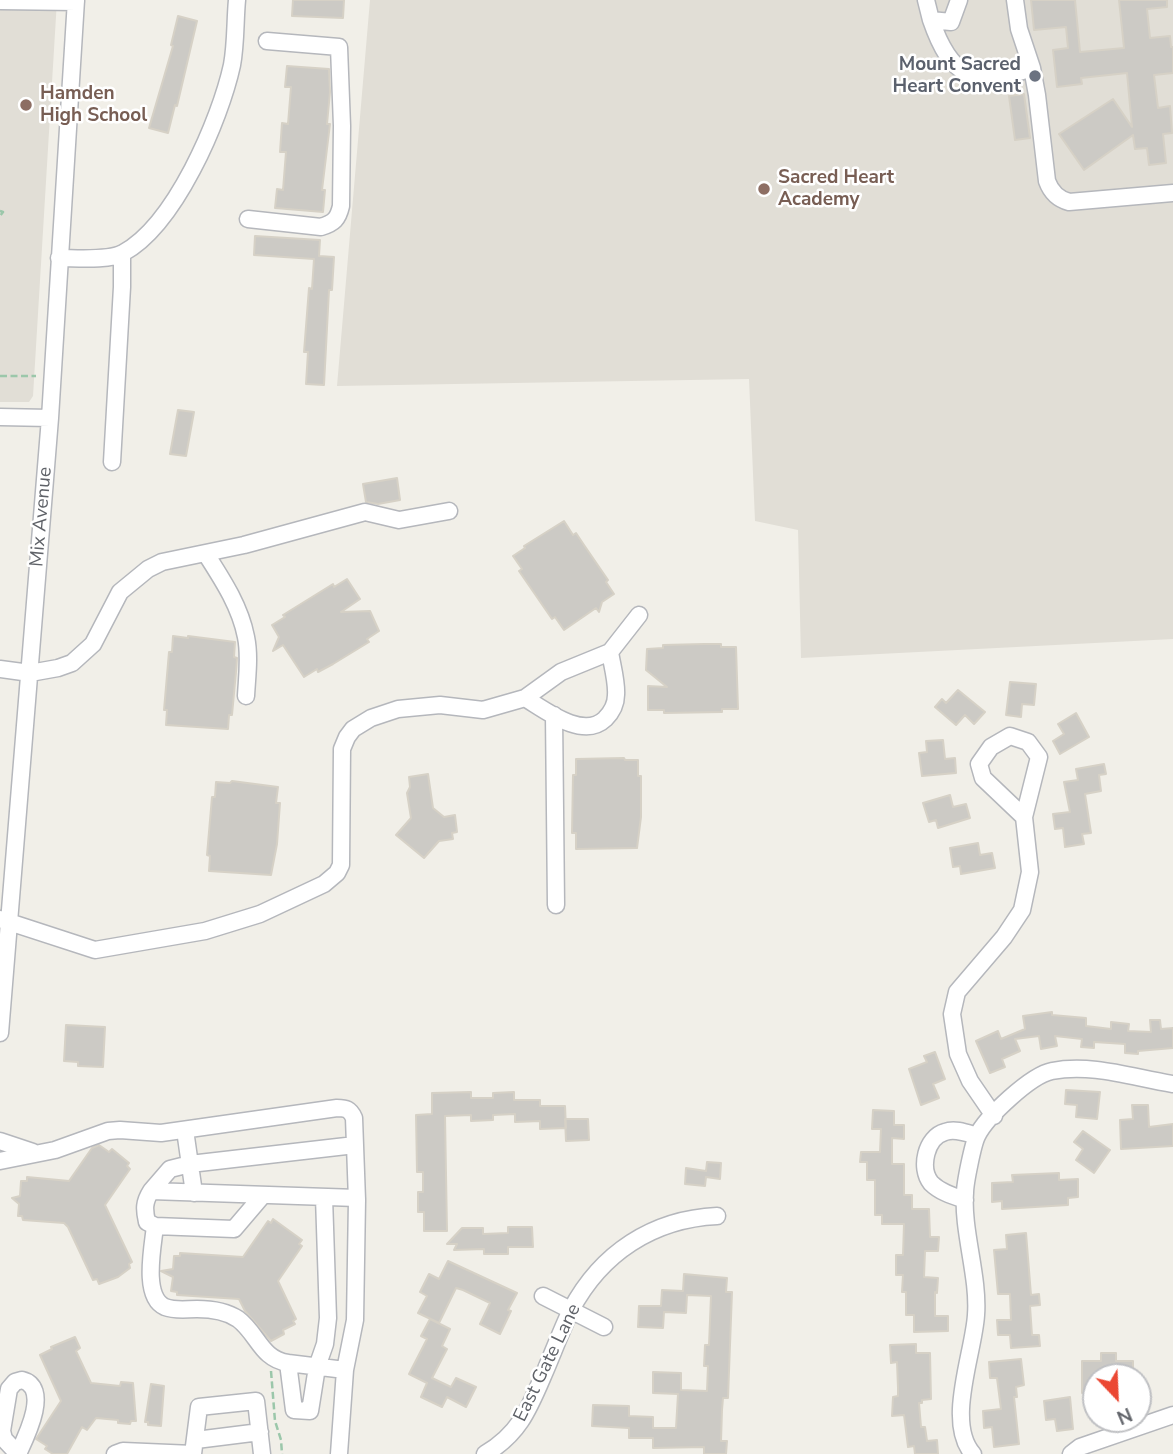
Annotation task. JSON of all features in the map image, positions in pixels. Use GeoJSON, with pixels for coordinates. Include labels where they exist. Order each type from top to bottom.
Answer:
{"type":"FeatureCollection","features":[{"type":"Feature","properties":{"kind":"street"},"geometry":{"type":"LineString","coordinates":[[59,258],[112,257],[122,254],[145,237],[171,204],[210,135],[232,63],[237,0]]}},
{"type":"Feature","properties":{"kind":"street"},"geometry":{"type":"LineString","coordinates":[[926,0],[931,20],[946,54],[962,72],[972,76],[992,77],[1012,75],[1032,68]]}},
{"type":"Feature","properties":{"kind":"street"},"geometry":{"type":"LineString","coordinates":[[931,20],[951,22],[959,0]]}},
{"type":"Feature","properties":{"kind":"street"},"geometry":{"type":"LineString","coordinates":[[1015,0],[1019,29],[1032,68],[1047,181],[1057,196],[1069,202],[1173,193]]}},
{"type":"Feature","properties":{"kind":"street"},"geometry":{"type":"LineString","coordinates":[[0,1],[76,1]]}},
{"type":"Feature","properties":{"kind":"street","name":"Mix Avenue"},"geometry":{"type":"LineString","coordinates":[[0,1033],[4,919],[30,673],[50,418],[76,1]]}},
{"type":"Feature","properties":{"kind":"street"},"geometry":{"type":"LineString","coordinates":[[248,219],[321,227],[332,223],[339,215],[341,206],[339,47],[267,41]]}},
{"type":"Feature","properties":{"kind":"street"},"geometry":{"type":"LineString","coordinates":[[112,462],[122,254]]}},
{"type":"Feature","properties":{"kind":"street"},"geometry":{"type":"LineString","coordinates":[[0,417],[50,418]]}},
{"type":"Feature","properties":{"kind":"street"},"geometry":{"type":"LineString","coordinates":[[0,669],[30,673],[58,668],[83,655],[93,644],[120,592],[148,569],[162,562],[206,554],[365,512],[399,520],[449,511]]}},
{"type":"Feature","properties":{"kind":"street"},"geometry":{"type":"LineString","coordinates":[[206,554],[224,582],[239,614],[246,638],[246,696]]}},
{"type":"Feature","properties":{"kind":"street"},"geometry":{"type":"LineString","coordinates":[[4,919],[95,950],[205,931],[283,904],[331,881],[337,873],[342,855],[342,749],[354,729],[371,718],[398,709],[440,705],[483,710],[525,698],[562,672],[610,652],[639,615]]}},
{"type":"Feature","properties":{"kind":"street"},"geometry":{"type":"LineString","coordinates":[[525,698],[572,725],[590,726],[601,723],[611,713],[616,696],[610,652]]}},
{"type":"Feature","properties":{"kind":"street"},"geometry":{"type":"LineString","coordinates":[[554,715],[556,905]]}},
{"type":"Feature","properties":{"kind":"street"},"geometry":{"type":"LineString","coordinates":[[994,1116],[970,1082],[958,1054],[952,1014],[957,992],[1004,937],[1023,910],[1030,872],[1024,817],[1039,757],[1028,742],[1010,736],[991,747],[979,764],[983,778],[1024,817]]}},
{"type":"Feature","properties":{"kind":"street"},"geometry":{"type":"LineString","coordinates":[[973,1454],[968,1449],[961,1418],[962,1385],[976,1313],[965,1193],[977,1136],[1012,1094],[1050,1071],[1096,1069],[1173,1084]]}},
{"type":"Feature","properties":{"kind":"street"},"geometry":{"type":"LineString","coordinates":[[0,1161],[55,1150],[108,1131],[162,1133],[345,1108],[350,1111],[354,1118],[357,1198],[355,1320],[345,1370],[339,1454]]}},
{"type":"Feature","properties":{"kind":"street"},"geometry":{"type":"LineString","coordinates":[[185,1130],[194,1193]]}},
{"type":"Feature","properties":{"kind":"street"},"geometry":{"type":"LineString","coordinates":[[965,1200],[940,1190],[932,1183],[926,1171],[926,1160],[929,1145],[940,1133],[953,1130],[977,1136]]}},
{"type":"Feature","properties":{"kind":"street"},"geometry":{"type":"LineString","coordinates":[[0,1141],[35,1153]]}},
{"type":"Feature","properties":{"kind":"street"},"geometry":{"type":"LineString","coordinates":[[263,1195],[234,1229],[155,1226],[147,1222],[144,1210],[151,1191],[170,1170],[190,1164],[355,1145]]}},
{"type":"Feature","properties":{"kind":"street"},"geometry":{"type":"LineString","coordinates":[[151,1191],[357,1198]]}},
{"type":"Feature","properties":{"kind":"street"},"geometry":{"type":"LineString","coordinates":[[281,1362],[294,1410],[310,1411],[317,1367],[325,1345],[328,1318],[324,1197]]}},
{"type":"Feature","properties":{"kind":"street","name":"East Gate Lane"},"geometry":{"type":"LineString","coordinates":[[485,1454],[513,1433],[529,1409],[571,1310],[587,1284],[604,1264],[625,1246],[656,1227],[687,1218],[717,1216]]}},
{"type":"Feature","properties":{"kind":"street"},"geometry":{"type":"LineString","coordinates":[[155,1226],[150,1278],[153,1294],[163,1307],[178,1310],[210,1309],[236,1318],[266,1354],[281,1362],[345,1370]]}},
{"type":"Feature","properties":{"kind":"street"},"geometry":{"type":"LineString","coordinates":[[543,1296],[604,1327]]}},
{"type":"Feature","properties":{"kind":"street"},"geometry":{"type":"LineString","coordinates":[[194,1449],[199,1406],[256,1401],[262,1454]]}},
{"type":"Feature","properties":{"kind":"street"},"geometry":{"type":"LineString","coordinates":[[1070,1454],[1080,1447],[1173,1415]]}},
{"type":"Feature","properties":{"kind":"street"},"geometry":{"type":"LineString","coordinates":[[115,1454],[123,1451],[194,1449],[260,1432]]}},
{"type":"Feature","properties":{"kind":"path"},"geometry":{"type":"LineString","coordinates":[[0,211],[3,212],[0,216]]}},
{"type":"Feature","properties":{"kind":"path"},"geometry":{"type":"LineString","coordinates":[[0,376],[36,376]]}},
{"type":"Feature","properties":{"kind":"path"},"geometry":{"type":"LineString","coordinates":[[281,1362],[271,1366],[275,1421],[282,1454]]}},
{"type":"Feature","properties":{"kind":"shaded area","name":"Hamden High School"},"geometry":{"type":"Polygon","coordinates":[[[0,0],[57,0],[33,396],[29,402],[0,402],[0,0]]]}},
{"type":"Feature","properties":{"kind":"shaded area","name":"Sacred Heart Academy"},"geometry":{"type":"Polygon","coordinates":[[[370,0],[1173,0],[1173,639],[801,658],[798,530],[755,521],[749,379],[337,386],[370,0]]]}},
{"type":"Feature","properties":{"kind":"building"},"geometry":{"type":"Polygon","coordinates":[[[293,0],[344,0],[343,18],[292,16],[293,0]]]}},
{"type":"Feature","properties":{"kind":"building"},"geometry":{"type":"Polygon","coordinates":[[[1031,0],[1075,0],[1080,52],[1124,48],[1119,0],[1167,0],[1167,7],[1147,9],[1150,38],[1170,36],[1173,47],[1173,73],[1154,75],[1158,108],[1170,106],[1172,133],[1163,134],[1166,163],[1149,165],[1147,148],[1135,149],[1133,135],[1084,170],[1059,134],[1113,99],[1132,127],[1127,73],[1081,78],[1082,84],[1057,87],[1053,50],[1068,48],[1066,27],[1034,30],[1031,0]]]}},
{"type":"Feature","properties":{"kind":"building"},"geometry":{"type":"Polygon","coordinates":[[[178,16],[197,21],[168,133],[149,128],[173,46],[171,45],[178,16]]]}},
{"type":"Feature","properties":{"kind":"building"},"geometry":{"type":"Polygon","coordinates":[[[287,66],[329,69],[327,124],[330,124],[322,190],[325,190],[323,212],[275,208],[277,189],[283,190],[286,152],[280,152],[282,123],[288,124],[291,87],[285,87],[287,66]]]}},
{"type":"Feature","properties":{"kind":"building"},"geometry":{"type":"Polygon","coordinates":[[[1024,94],[1030,138],[1015,140],[1009,96],[1024,94]]]}},
{"type":"Feature","properties":{"kind":"building"},"geometry":{"type":"Polygon","coordinates":[[[255,236],[320,240],[319,256],[334,257],[332,290],[329,290],[324,385],[306,384],[308,352],[304,352],[314,259],[254,255],[255,236]]]}},
{"type":"Feature","properties":{"kind":"building"},"geometry":{"type":"Polygon","coordinates":[[[178,410],[194,412],[186,456],[170,454],[178,410]]]}},
{"type":"Feature","properties":{"kind":"building"},"geometry":{"type":"Polygon","coordinates":[[[397,478],[400,500],[378,504],[366,502],[363,484],[397,478]]]}},
{"type":"Feature","properties":{"kind":"building"},"geometry":{"type":"Polygon","coordinates":[[[564,521],[573,535],[576,533],[608,580],[606,582],[614,594],[602,602],[599,612],[596,608],[564,630],[555,617],[552,619],[519,571],[522,569],[513,556],[564,521]]]}},
{"type":"Feature","properties":{"kind":"building"},"geometry":{"type":"Polygon","coordinates":[[[347,579],[360,599],[341,612],[370,611],[379,631],[367,639],[369,642],[333,664],[304,677],[283,645],[273,651],[279,637],[272,625],[285,617],[283,615],[333,584],[334,587],[347,579]]]}},
{"type":"Feature","properties":{"kind":"building"},"geometry":{"type":"Polygon","coordinates":[[[173,636],[235,642],[236,672],[228,729],[166,725],[167,710],[164,710],[173,636]]]}},
{"type":"Feature","properties":{"kind":"building"},"geometry":{"type":"Polygon","coordinates":[[[721,644],[721,647],[736,647],[738,709],[722,709],[722,712],[664,713],[664,710],[648,710],[648,686],[667,687],[646,670],[647,649],[663,648],[663,645],[721,644]]]}},
{"type":"Feature","properties":{"kind":"building"},"geometry":{"type":"Polygon","coordinates":[[[1010,682],[1036,684],[1034,705],[1022,704],[1021,717],[1006,715],[1010,682]]]}},
{"type":"Feature","properties":{"kind":"building"},"geometry":{"type":"Polygon","coordinates":[[[958,690],[985,712],[974,724],[965,715],[956,725],[935,707],[942,699],[946,703],[958,690]]]}},
{"type":"Feature","properties":{"kind":"building"},"geometry":{"type":"Polygon","coordinates":[[[1076,713],[1089,737],[1060,754],[1053,741],[1064,734],[1058,724],[1076,713]]]}},
{"type":"Feature","properties":{"kind":"building"},"geometry":{"type":"Polygon","coordinates":[[[943,740],[945,759],[955,758],[956,773],[922,776],[919,753],[927,752],[926,741],[943,740]]]}},
{"type":"Feature","properties":{"kind":"building"},"geometry":{"type":"Polygon","coordinates":[[[576,759],[638,760],[638,776],[641,776],[641,817],[637,848],[576,849],[576,833],[572,833],[573,775],[576,775],[576,759]]]}},
{"type":"Feature","properties":{"kind":"building"},"geometry":{"type":"Polygon","coordinates":[[[1104,764],[1106,774],[1099,775],[1101,791],[1085,794],[1091,833],[1082,834],[1084,844],[1065,847],[1063,828],[1055,829],[1053,814],[1070,812],[1064,782],[1078,780],[1076,769],[1104,764]]]}},
{"type":"Feature","properties":{"kind":"building"},"geometry":{"type":"Polygon","coordinates":[[[428,774],[433,808],[444,817],[455,815],[457,832],[452,833],[453,839],[439,841],[424,858],[396,835],[411,818],[407,793],[410,787],[409,777],[428,774]]]}},
{"type":"Feature","properties":{"kind":"building"},"geometry":{"type":"Polygon","coordinates":[[[232,781],[278,787],[276,803],[280,803],[277,844],[271,875],[209,871],[210,856],[207,855],[212,797],[215,797],[216,782],[232,781]]]}},
{"type":"Feature","properties":{"kind":"building"},"geometry":{"type":"Polygon","coordinates":[[[950,795],[953,807],[966,804],[970,818],[938,828],[936,820],[929,822],[923,803],[950,795]]]}},
{"type":"Feature","properties":{"kind":"building"},"geometry":{"type":"Polygon","coordinates":[[[978,843],[980,855],[992,853],[995,868],[961,874],[960,866],[953,867],[950,848],[978,843]]]}},
{"type":"Feature","properties":{"kind":"building"},"geometry":{"type":"Polygon","coordinates":[[[1052,1012],[1052,1015],[1086,1018],[1086,1026],[1111,1029],[1111,1022],[1129,1024],[1128,1031],[1151,1032],[1150,1020],[1160,1020],[1161,1029],[1173,1028],[1173,1048],[1138,1051],[1138,1054],[1125,1053],[1125,1044],[1094,1042],[1094,1048],[1081,1047],[1082,1039],[1055,1036],[1057,1046],[1041,1049],[1039,1036],[1015,1039],[1020,1051],[1002,1059],[1005,1067],[990,1073],[976,1041],[998,1031],[1001,1039],[1025,1029],[1023,1016],[1052,1012]]]}},
{"type":"Feature","properties":{"kind":"building"},"geometry":{"type":"Polygon","coordinates":[[[66,1025],[105,1027],[103,1067],[78,1066],[78,1062],[64,1061],[66,1025]]]}},
{"type":"Feature","properties":{"kind":"building"},"geometry":{"type":"Polygon","coordinates":[[[935,1052],[945,1079],[933,1084],[939,1098],[921,1105],[909,1069],[927,1062],[924,1056],[935,1052]]]}},
{"type":"Feature","properties":{"kind":"building"},"geometry":{"type":"Polygon","coordinates":[[[1066,1090],[1100,1092],[1097,1119],[1076,1117],[1077,1105],[1065,1104],[1066,1090]]]}},
{"type":"Feature","properties":{"kind":"building"},"geometry":{"type":"Polygon","coordinates":[[[471,1092],[471,1098],[493,1098],[493,1093],[514,1092],[514,1100],[540,1100],[540,1106],[565,1106],[566,1128],[540,1129],[540,1121],[515,1122],[515,1114],[493,1115],[493,1120],[471,1121],[471,1115],[445,1116],[447,1231],[424,1231],[424,1212],[418,1212],[418,1192],[423,1192],[423,1172],[417,1172],[416,1115],[432,1114],[432,1093],[471,1092]]]}},
{"type":"Feature","properties":{"kind":"building"},"geometry":{"type":"Polygon","coordinates":[[[1132,1105],[1148,1105],[1149,1127],[1173,1124],[1173,1146],[1121,1149],[1120,1120],[1133,1119],[1132,1105]]]}},
{"type":"Feature","properties":{"kind":"building"},"geometry":{"type":"Polygon","coordinates":[[[873,1110],[894,1111],[894,1125],[904,1125],[904,1139],[892,1138],[892,1164],[904,1164],[904,1195],[912,1195],[912,1209],[929,1209],[930,1237],[939,1237],[938,1251],[925,1251],[924,1277],[938,1278],[935,1316],[948,1316],[948,1331],[914,1332],[914,1315],[906,1315],[906,1292],[902,1292],[903,1275],[896,1275],[896,1255],[903,1255],[904,1224],[882,1224],[882,1215],[875,1215],[875,1180],[867,1180],[867,1162],[860,1162],[861,1152],[880,1152],[881,1129],[872,1129],[873,1110]]]}},
{"type":"Feature","properties":{"kind":"building"},"geometry":{"type":"Polygon","coordinates":[[[565,1119],[588,1119],[589,1140],[566,1141],[565,1119]]]}},
{"type":"Feature","properties":{"kind":"building"},"geometry":{"type":"Polygon","coordinates":[[[1083,1131],[1110,1150],[1094,1173],[1076,1160],[1083,1149],[1074,1142],[1083,1131]]]}},
{"type":"Feature","properties":{"kind":"building"},"geometry":{"type":"Polygon","coordinates":[[[99,1145],[109,1152],[112,1149],[129,1163],[127,1166],[130,1169],[105,1205],[132,1262],[129,1264],[130,1268],[118,1277],[99,1284],[97,1279],[93,1280],[64,1223],[23,1220],[22,1216],[18,1216],[19,1204],[12,1198],[20,1196],[21,1181],[27,1181],[27,1177],[69,1181],[92,1148],[99,1145]]]}},
{"type":"Feature","properties":{"kind":"building"},"geometry":{"type":"Polygon","coordinates":[[[707,1162],[721,1163],[720,1179],[706,1177],[705,1186],[685,1184],[686,1168],[706,1171],[707,1162]]]}},
{"type":"Feature","properties":{"kind":"building"},"geometry":{"type":"Polygon","coordinates":[[[1059,1173],[1059,1180],[1078,1179],[1078,1197],[1068,1198],[1068,1205],[1002,1209],[1002,1201],[992,1202],[992,1183],[1013,1182],[1012,1175],[1059,1173]]]}},
{"type":"Feature","properties":{"kind":"building"},"geometry":{"type":"Polygon","coordinates":[[[273,1219],[302,1240],[299,1244],[302,1246],[278,1281],[296,1319],[293,1321],[295,1324],[283,1330],[284,1334],[271,1341],[245,1311],[239,1299],[177,1295],[177,1292],[171,1291],[173,1277],[161,1271],[173,1269],[174,1256],[180,1256],[180,1253],[243,1257],[268,1221],[271,1223],[273,1219]]]}},
{"type":"Feature","properties":{"kind":"building"},"geometry":{"type":"Polygon","coordinates":[[[508,1227],[532,1227],[533,1247],[508,1247],[508,1254],[484,1254],[484,1249],[454,1250],[457,1244],[447,1244],[462,1228],[483,1228],[483,1234],[508,1233],[508,1227]]]}},
{"type":"Feature","properties":{"kind":"building"},"geometry":{"type":"Polygon","coordinates":[[[1026,1233],[1031,1295],[1039,1294],[1040,1305],[1030,1306],[1032,1335],[1039,1335],[1040,1346],[1011,1348],[1010,1335],[998,1335],[997,1320],[1011,1320],[1010,1294],[998,1294],[994,1250],[1007,1249],[1006,1235],[1026,1233]]]}},
{"type":"Feature","properties":{"kind":"building"},"geometry":{"type":"Polygon","coordinates":[[[448,1261],[517,1293],[500,1334],[480,1324],[490,1303],[456,1288],[439,1323],[418,1313],[427,1296],[420,1292],[429,1274],[439,1279],[448,1261]]]}},
{"type":"Feature","properties":{"kind":"building"},"geometry":{"type":"Polygon","coordinates":[[[684,1274],[727,1278],[726,1292],[732,1292],[728,1398],[723,1398],[722,1410],[721,1441],[727,1441],[726,1454],[704,1454],[704,1447],[653,1448],[653,1438],[629,1438],[629,1428],[592,1426],[593,1405],[629,1406],[629,1416],[653,1417],[653,1428],[676,1428],[678,1394],[653,1393],[653,1372],[681,1373],[681,1390],[707,1391],[708,1366],[704,1366],[705,1345],[709,1345],[711,1296],[687,1295],[686,1313],[664,1312],[663,1328],[638,1327],[639,1306],[661,1306],[662,1290],[683,1291],[684,1274]]]}},
{"type":"Feature","properties":{"kind":"building"},"geometry":{"type":"Polygon","coordinates":[[[430,1319],[450,1329],[442,1346],[447,1349],[432,1378],[451,1387],[456,1378],[476,1387],[466,1407],[447,1397],[442,1407],[421,1397],[427,1383],[409,1374],[427,1339],[421,1336],[430,1319]]]}},
{"type":"Feature","properties":{"kind":"building"},"geometry":{"type":"Polygon","coordinates":[[[75,1337],[80,1348],[76,1351],[91,1383],[120,1386],[121,1382],[133,1383],[136,1421],[131,1421],[130,1424],[96,1418],[87,1430],[82,1427],[67,1454],[53,1454],[36,1439],[61,1401],[40,1355],[75,1337]]]}},
{"type":"Feature","properties":{"kind":"building"},"geometry":{"type":"Polygon","coordinates":[[[916,1344],[916,1353],[930,1353],[931,1399],[919,1403],[921,1427],[925,1427],[927,1441],[937,1440],[938,1454],[915,1454],[914,1446],[908,1447],[904,1415],[892,1416],[893,1397],[898,1396],[898,1388],[897,1362],[891,1363],[890,1345],[916,1344]]]}},
{"type":"Feature","properties":{"kind":"building"},"geometry":{"type":"Polygon","coordinates":[[[1101,1353],[1116,1353],[1116,1361],[1133,1363],[1082,1363],[1101,1361],[1101,1353]]]}},
{"type":"Feature","properties":{"kind":"building"},"geometry":{"type":"Polygon","coordinates":[[[1021,1359],[1024,1385],[1016,1387],[1017,1397],[1014,1397],[1019,1444],[994,1447],[992,1427],[984,1428],[983,1411],[1001,1409],[997,1378],[990,1378],[989,1362],[1021,1359]]]}},
{"type":"Feature","properties":{"kind":"building"},"geometry":{"type":"Polygon","coordinates":[[[151,1384],[164,1386],[161,1426],[148,1425],[148,1422],[145,1422],[151,1384]]]}},
{"type":"Feature","properties":{"kind":"building"},"geometry":{"type":"Polygon","coordinates":[[[1070,1397],[1073,1429],[1057,1431],[1055,1419],[1046,1420],[1044,1401],[1070,1397]]]}},
{"type":"Feature","properties":{"kind":"place","name":"Mount Sacred Heart Convent"},"geometry":{"type":"Point","coordinates":[1035,76]}},
{"type":"Feature","properties":{"kind":"place","name":"Hamden High School"},"geometry":{"type":"Point","coordinates":[26,105]}},
{"type":"Feature","properties":{"kind":"place","name":"Sacred Heart Academy"},"geometry":{"type":"Point","coordinates":[764,189]}}]}
